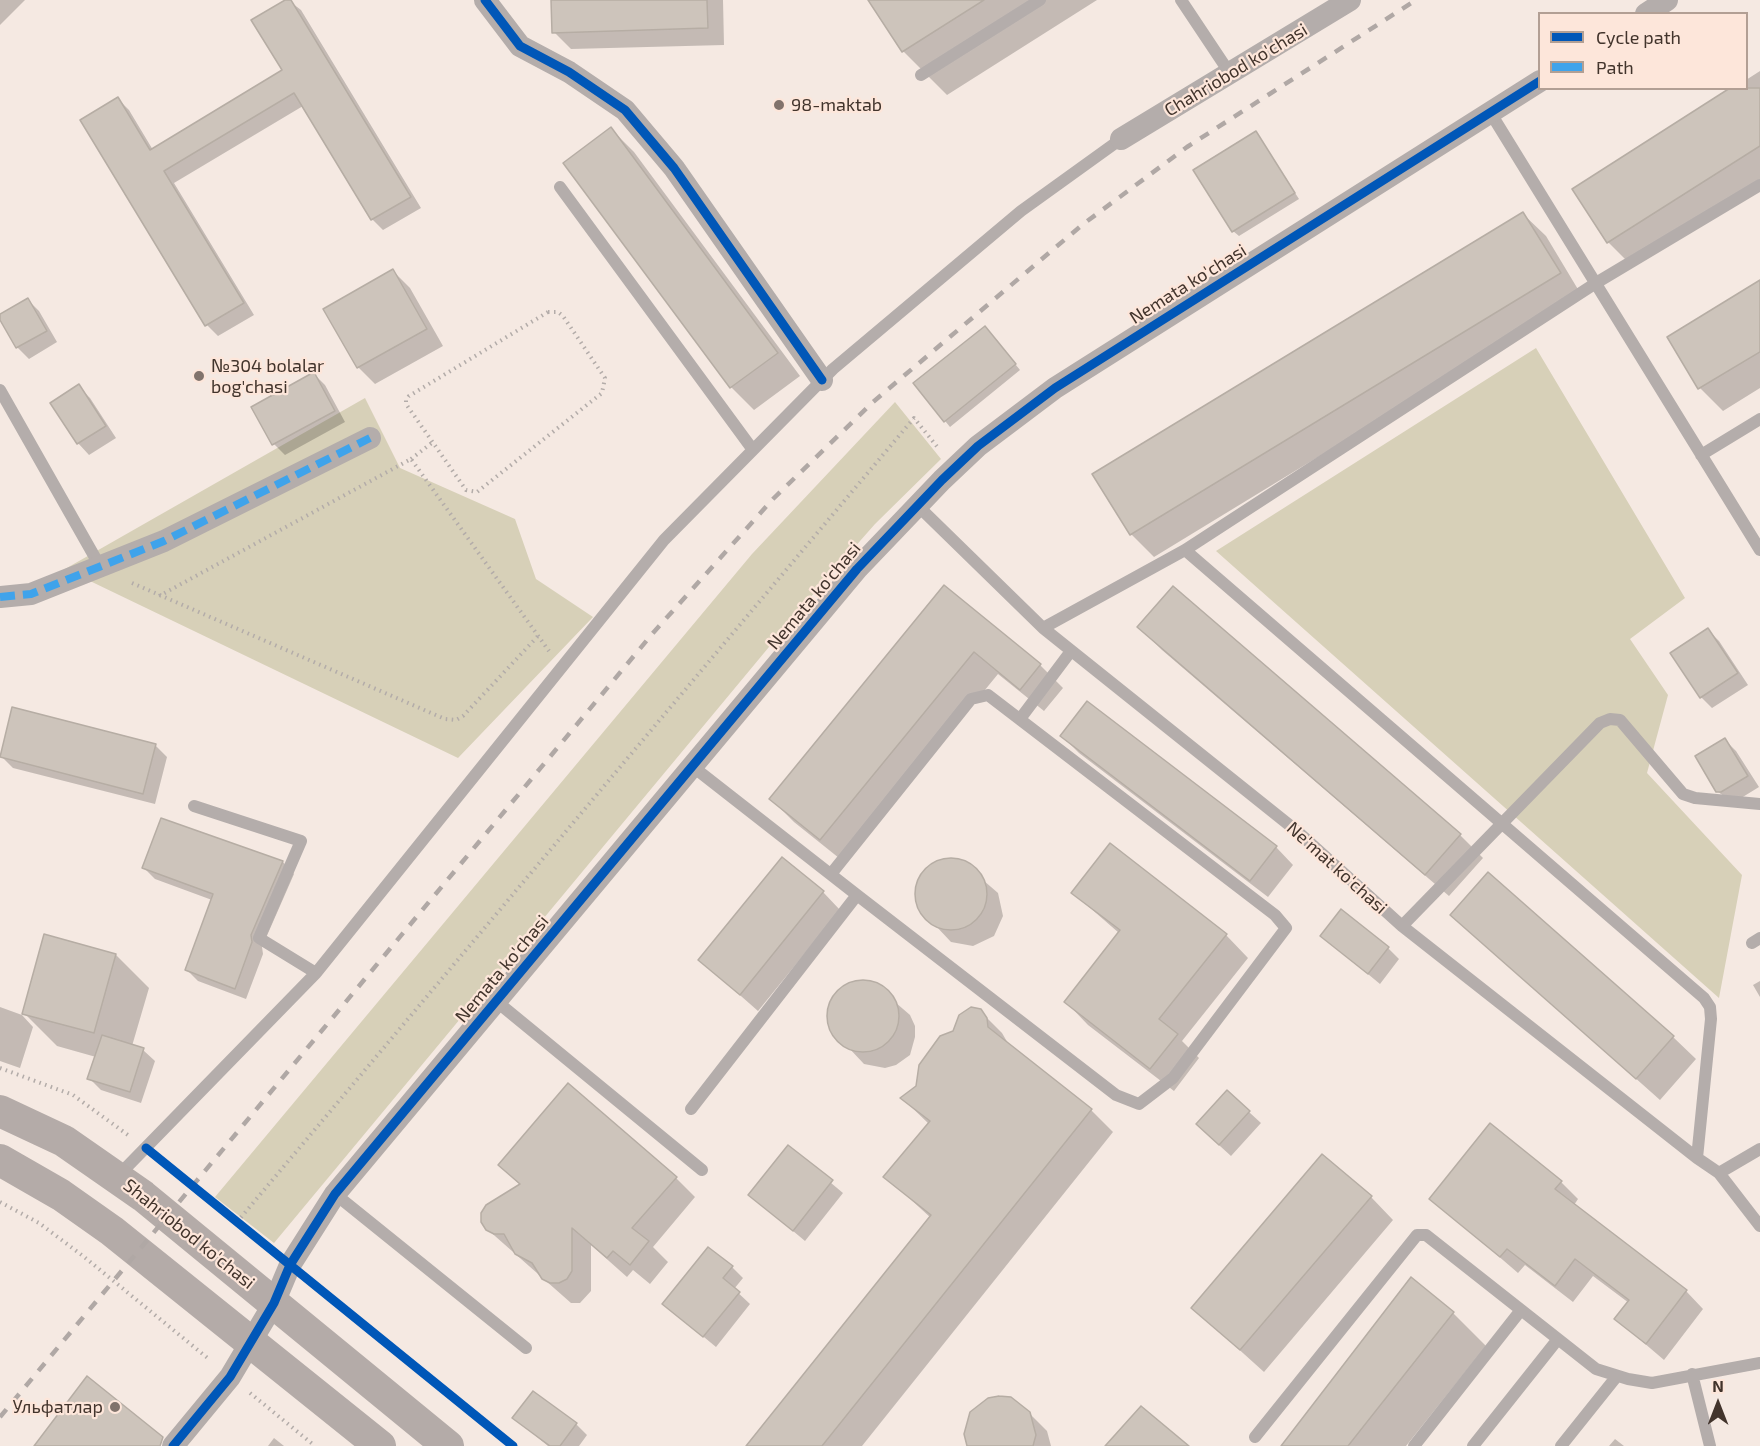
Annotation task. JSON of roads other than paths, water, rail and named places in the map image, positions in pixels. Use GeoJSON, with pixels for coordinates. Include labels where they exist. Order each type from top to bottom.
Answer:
{"type":"FeatureCollection","features":[{"type":"Feature","properties":{"kind":"main road","name":"Shahriobod ko'chasi"},"geometry":{"type":"LineString","coordinates":[[0,1111],[64,1141],[117,1177],[448,1446]]}},
{"type":"Feature","properties":{"kind":"main road"},"geometry":{"type":"LineString","coordinates":[[0,1160],[86,1212],[380,1446]]}},
{"type":"Feature","properties":{"kind":"street"},"geometry":{"type":"LineString","coordinates":[[485,0],[520,46],[569,72],[625,110],[674,168],[822,380]]}},
{"type":"Feature","properties":{"kind":"street","name":"Chahriobod ko'chasi"},"geometry":{"type":"LineString","coordinates":[[1121,140],[1231,75],[1350,0]]}},
{"type":"Feature","properties":{"kind":"street"},"geometry":{"type":"LineString","coordinates":[[1649,12],[1667,0]]}},
{"type":"Feature","properties":{"kind":"street","name":"Nemata ko'chasi"},"geometry":{"type":"LineString","coordinates":[[274,1303],[290,1265],[335,1194],[858,569],[917,505],[978,446],[1055,388],[1538,82]]}},
{"type":"Feature","properties":{"kind":"street"},"geometry":{"type":"LineString","coordinates":[[0,597],[31,594],[164,541],[370,438]]}},
{"type":"Feature","properties":{"kind":"street"},"geometry":{"type":"LineString","coordinates":[[173,1446],[230,1377],[274,1303]]}},
{"type":"Feature","properties":{"kind":"lane"},"geometry":{"type":"LineString","coordinates":[[921,75],[1040,0]]}},
{"type":"Feature","properties":{"kind":"lane"},"geometry":{"type":"LineString","coordinates":[[1181,0],[1231,75]]}},
{"type":"Feature","properties":{"kind":"lane"},"geometry":{"type":"LineString","coordinates":[[1490,112],[1760,550]]}},
{"type":"Feature","properties":{"kind":"lane"},"geometry":{"type":"LineString","coordinates":[[117,1177],[316,973],[664,540],[822,380],[1021,211],[1121,140]]}},
{"type":"Feature","properties":{"kind":"lane"},"geometry":{"type":"LineString","coordinates":[[1043,628],[1185,550],[1596,283],[1760,185]]}},
{"type":"Feature","properties":{"kind":"lane"},"geometry":{"type":"LineString","coordinates":[[560,187],[753,450]]}},
{"type":"Feature","properties":{"kind":"lane"},"geometry":{"type":"LineString","coordinates":[[0,390],[101,568]]}},
{"type":"Feature","properties":{"kind":"lane"},"geometry":{"type":"LineString","coordinates":[[1701,455],[1760,419]]}},
{"type":"Feature","properties":{"kind":"lane","name":"Ne'mat ko'chasi"},"geometry":{"type":"LineString","coordinates":[[917,505],[1043,628],[1298,832],[1402,926],[1719,1173],[1760,1226]]}},
{"type":"Feature","properties":{"kind":"lane"},"geometry":{"type":"LineString","coordinates":[[1185,550],[1704,998],[1710,1007],[1711,1018],[1697,1158]]}},
{"type":"Feature","properties":{"kind":"lane"},"geometry":{"type":"LineString","coordinates":[[1020,719],[1071,651]]}},
{"type":"Feature","properties":{"kind":"lane"},"geometry":{"type":"LineString","coordinates":[[692,766],[857,895],[1116,1095],[1139,1104],[1173,1078],[1286,928],[1275,915],[988,695],[971,699],[831,874]]}},
{"type":"Feature","properties":{"kind":"lane"},"geometry":{"type":"LineString","coordinates":[[1402,926],[1600,723],[1610,719],[1620,720],[1683,794],[1695,798],[1760,804]]}},
{"type":"Feature","properties":{"kind":"lane"},"geometry":{"type":"LineString","coordinates":[[194,806],[301,842],[259,938],[316,973]]}},
{"type":"Feature","properties":{"kind":"lane"},"geometry":{"type":"LineString","coordinates":[[691,1109],[857,895]]}},
{"type":"Feature","properties":{"kind":"lane"},"geometry":{"type":"LineString","coordinates":[[496,1001],[702,1170]]}},
{"type":"Feature","properties":{"kind":"lane"},"geometry":{"type":"LineString","coordinates":[[1719,1173],[1760,1149]]}},
{"type":"Feature","properties":{"kind":"lane"},"geometry":{"type":"LineString","coordinates":[[335,1194],[526,1348]]}},
{"type":"Feature","properties":{"kind":"lane"},"geometry":{"type":"LineString","coordinates":[[1255,1437],[1417,1235],[1426,1235],[1596,1369],[1652,1383],[1760,1363]]}},
{"type":"Feature","properties":{"kind":"lane"},"geometry":{"type":"LineString","coordinates":[[1414,1446],[1521,1310]]}},
{"type":"Feature","properties":{"kind":"lane"},"geometry":{"type":"LineString","coordinates":[[1473,1446],[1558,1339]]}},
{"type":"Feature","properties":{"kind":"lane"},"geometry":{"type":"LineString","coordinates":[[1692,1374],[1710,1446]]}},
{"type":"Feature","properties":{"kind":"lane"},"geometry":{"type":"LineString","coordinates":[[1561,1446],[1617,1376]]}},
{"type":"Feature","properties":{"kind":"railway"},"geometry":{"type":"LineString","coordinates":[[0,1417],[653,633],[773,499],[873,402],[1082,225],[1187,147],[1416,0]]}},
{"type":"Feature","properties":{"kind":"place","name":"98-maktab"},"geometry":{"type":"Point","coordinates":[779,105]}},
{"type":"Feature","properties":{"kind":"place","name":"№304 bolalar bog'chasi"},"geometry":{"type":"Point","coordinates":[199,376]}},
{"type":"Feature","properties":{"kind":"place","name":"Ульфатлар"},"geometry":{"type":"Point","coordinates":[115,1407]}}]}
